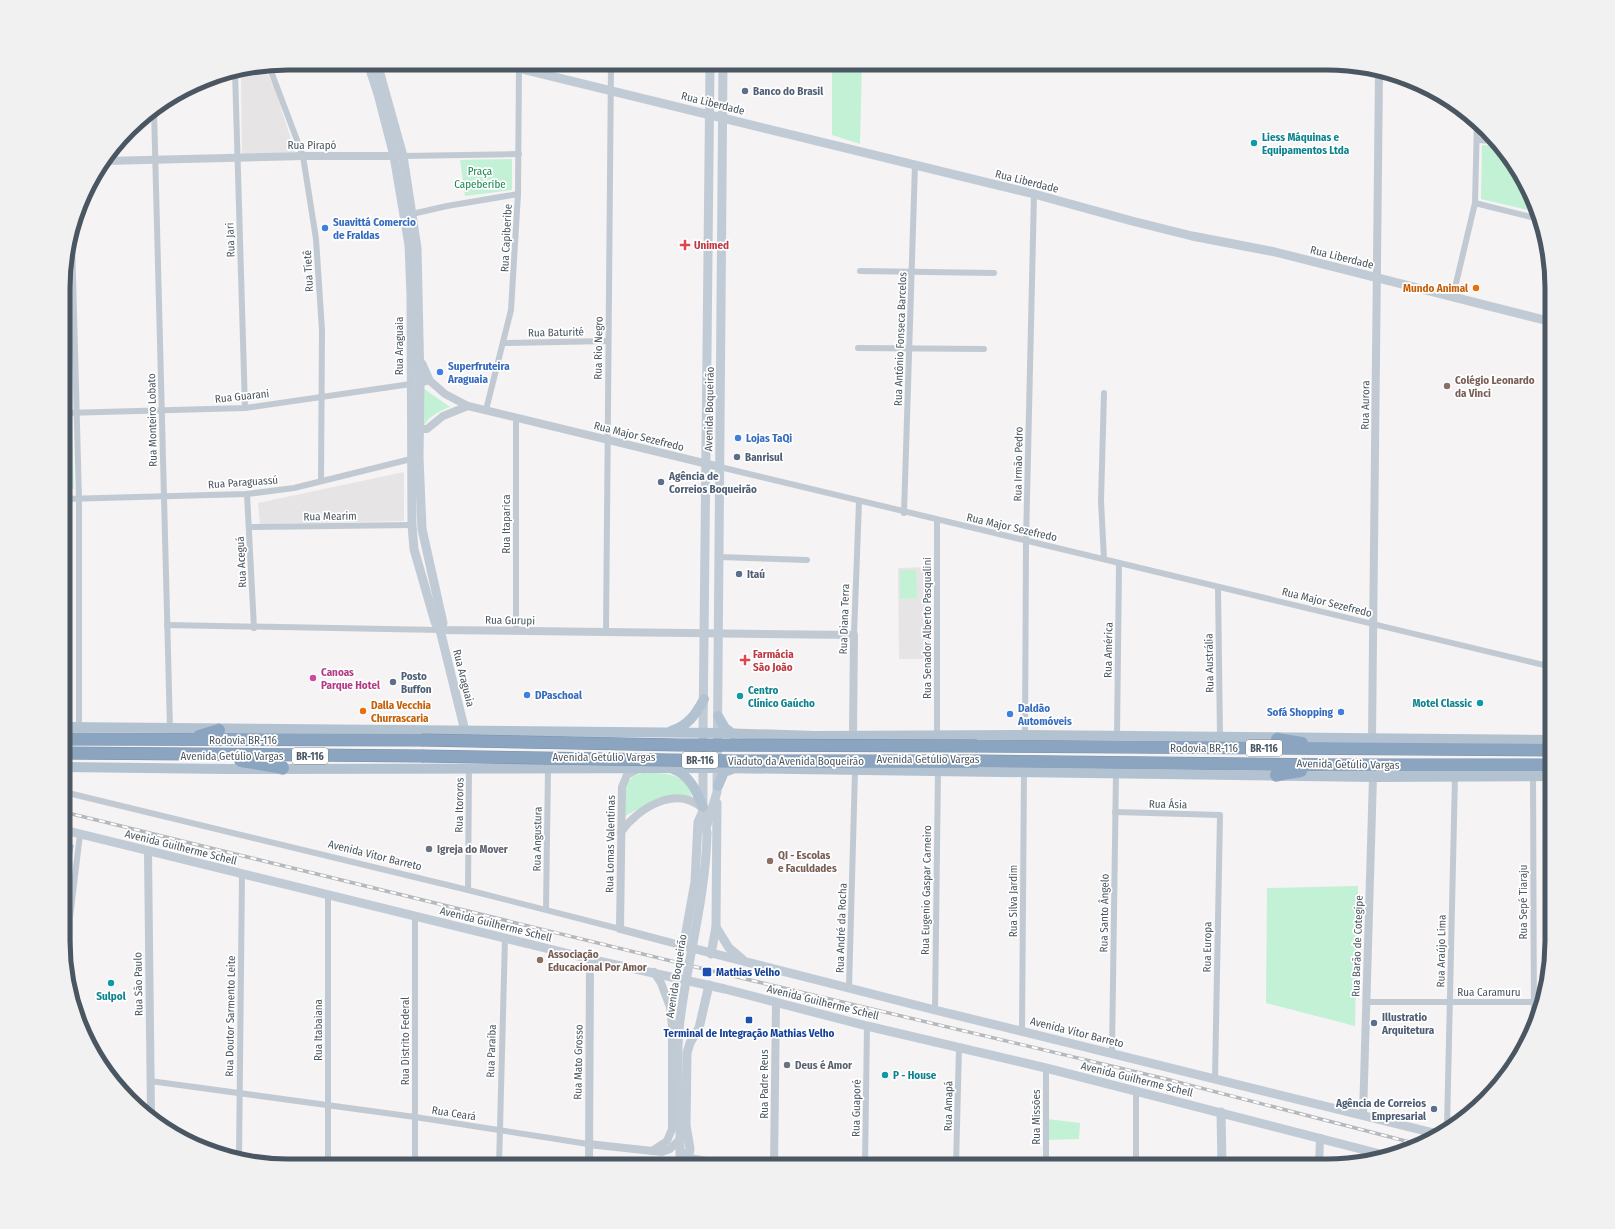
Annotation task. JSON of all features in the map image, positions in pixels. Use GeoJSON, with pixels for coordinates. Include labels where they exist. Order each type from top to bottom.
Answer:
{"type":"FeatureCollection","features":[{"type":"Feature","properties":{"kind":"highway","name":"BR-116"},"geometry":{"type":"LineString","coordinates":[[70,732],[178,736],[219,730]]}},
{"type":"Feature","properties":{"kind":"highway","name":"Rodovia BR-116"},"geometry":{"type":"LineString","coordinates":[[70,739],[178,736],[422,740]]}},
{"type":"Feature","properties":{"kind":"highway","name":"BR-116"},"geometry":{"type":"LineString","coordinates":[[1278,738],[1335,749]]}},
{"type":"Feature","properties":{"kind":"highway","name":"Viaduto da Avenida Boqueirão"},"geometry":{"type":"LineString","coordinates":[[422,740],[679,745],[977,746]]}},
{"type":"Feature","properties":{"kind":"highway","name":"Rodovia BR-116"},"geometry":{"type":"LineString","coordinates":[[977,746],[1545,750]]}},
{"type":"Feature","properties":{"kind":"highway","name":"Rodovia BR-116"},"geometry":{"type":"LineString","coordinates":[[70,753],[422,756]]}},
{"type":"Feature","properties":{"kind":"highway","name":"BR-116"},"geometry":{"type":"LineString","coordinates":[[198,755],[283,768]]}},
{"type":"Feature","properties":{"kind":"highway","name":"Viaduto da Avenida Boqueirão"},"geometry":{"type":"LineString","coordinates":[[422,756],[627,760],[978,761]]}},
{"type":"Feature","properties":{"kind":"highway","name":"Rodovia BR-116"},"geometry":{"type":"LineString","coordinates":[[978,761],[1336,765],[1545,765]]}},
{"type":"Feature","properties":{"kind":"highway","name":"BR-116"},"geometry":{"type":"LineString","coordinates":[[1276,774],[1336,765]]}},
{"type":"Feature","properties":{"kind":"main road","name":"Rua Araguaia"},"geometry":{"type":"LineString","coordinates":[[370,70],[394,156],[409,245],[411,295],[420,382]]}},
{"type":"Feature","properties":{"kind":"main road","name":"Rua Araguaia"},"geometry":{"type":"LineString","coordinates":[[379,70],[403,156],[417,248],[420,382],[419,444],[415,458],[422,529],[443,623],[440,630]]}},
{"type":"Feature","properties":{"kind":"main road","name":"Rua Liberdade"},"geometry":{"type":"LineString","coordinates":[[534,70],[611,91],[1034,194],[1139,223],[1275,252],[1545,320]]}},
{"type":"Feature","properties":{"kind":"main road","name":"Avenida Boqueirão"},"geometry":{"type":"LineString","coordinates":[[707,829],[703,809],[703,734],[710,70]]}},
{"type":"Feature","properties":{"kind":"main road","name":"Avenida Boqueirão"},"geometry":{"type":"LineString","coordinates":[[680,1159],[678,1046],[681,1013],[704,883],[707,829],[718,789],[723,70]]}},
{"type":"Feature","properties":{"kind":"main road","name":"Rua Araguaia"},"geometry":{"type":"LineString","coordinates":[[419,429],[415,458],[412,525],[414,549],[435,622],[440,630],[465,731]]}},
{"type":"Feature","properties":{"kind":"main road"},"geometry":{"type":"LineString","coordinates":[[658,733],[676,730],[684,725],[695,715],[704,699]]}},
{"type":"Feature","properties":{"kind":"main road"},"geometry":{"type":"LineString","coordinates":[[718,716],[725,728],[734,734]]}},
{"type":"Feature","properties":{"kind":"main road","name":"Avenida Getúlio Vargas"},"geometry":{"type":"LineString","coordinates":[[70,727],[178,736],[219,730],[718,733],[853,736],[1025,735],[1545,740]]}},
{"type":"Feature","properties":{"kind":"main road"},"geometry":{"type":"LineString","coordinates":[[657,768],[668,760],[671,754],[668,743],[658,733]]}},
{"type":"Feature","properties":{"kind":"main road"},"geometry":{"type":"LineString","coordinates":[[765,734],[755,740],[751,749],[754,758],[765,769]]}},
{"type":"Feature","properties":{"kind":"main road","name":"Avenida Getúlio Vargas"},"geometry":{"type":"LineString","coordinates":[[70,766],[548,769],[734,768],[855,771],[1024,771],[1116,774],[1276,774],[1373,777],[1545,776]]}},
{"type":"Feature","properties":{"kind":"main road"},"geometry":{"type":"LineString","coordinates":[[671,768],[680,772],[689,780],[703,809],[698,822],[695,882],[683,943]]}},
{"type":"Feature","properties":{"kind":"main road"},"geometry":{"type":"LineString","coordinates":[[712,954],[716,927],[718,789],[724,772],[734,768]]}},
{"type":"Feature","properties":{"kind":"main road","name":"Avenida Guilherme Schell"},"geometry":{"type":"LineString","coordinates":[[70,832],[415,917],[590,959],[654,972],[868,1026],[1046,1068],[1378,1153]]}},
{"type":"Feature","properties":{"kind":"main road"},"geometry":{"type":"LineString","coordinates":[[716,927],[729,948],[748,962]]}},
{"type":"Feature","properties":{"kind":"main road","name":"Avenida Vitor Barreto"},"geometry":{"type":"LineString","coordinates":[[683,943],[712,954],[1432,1132]]}},
{"type":"Feature","properties":{"kind":"main road"},"geometry":{"type":"LineString","coordinates":[[688,1159],[686,1125],[687,1053],[700,1025],[709,986]]}},
{"type":"Feature","properties":{"kind":"main road"},"geometry":{"type":"LineString","coordinates":[[1221,1112],[1222,1159]]}},
{"type":"Feature","properties":{"kind":"street","name":"Rua Tietê"},"geometry":{"type":"LineString","coordinates":[[271,70],[303,156],[316,239],[322,330],[321,482]]}},
{"type":"Feature","properties":{"kind":"street","name":"Rua Capiberibe"},"geometry":{"type":"LineString","coordinates":[[486,410],[504,343],[511,310],[518,194],[519,70]]}},
{"type":"Feature","properties":{"kind":"street","name":"Rua Rio Negro"},"geometry":{"type":"LineString","coordinates":[[606,632],[611,70]]}},
{"type":"Feature","properties":{"kind":"street","name":"Rua Jari"},"geometry":{"type":"LineString","coordinates":[[235,76],[245,408]]}},
{"type":"Feature","properties":{"kind":"street","name":"Rua Aurora"},"geometry":{"type":"LineString","coordinates":[[1372,738],[1379,76]]}},
{"type":"Feature","properties":{"kind":"street","name":"Rua Monteiro Lobato"},"geometry":{"type":"LineString","coordinates":[[154,116],[167,625],[178,736]]}},
{"type":"Feature","properties":{"kind":"street"},"geometry":{"type":"LineString","coordinates":[[1453,296],[1475,203],[1477,130]]}},
{"type":"Feature","properties":{"kind":"street"},"geometry":{"type":"LineString","coordinates":[[1476,140],[1488,141]]}},
{"type":"Feature","properties":{"kind":"street","name":"Rua Pirapó"},"geometry":{"type":"LineString","coordinates":[[111,161],[237,157],[519,154]]}},
{"type":"Feature","properties":{"kind":"street","name":"Rua Antônio Fonseca Barcelos"},"geometry":{"type":"LineString","coordinates":[[904,513],[915,165]]}},
{"type":"Feature","properties":{"kind":"street"},"geometry":{"type":"LineString","coordinates":[[412,214],[447,206],[518,194]]}},
{"type":"Feature","properties":{"kind":"street","name":"Rua Irmão Pedro"},"geometry":{"type":"LineString","coordinates":[[1025,735],[1026,542],[1034,194]]}},
{"type":"Feature","properties":{"kind":"street"},"geometry":{"type":"LineString","coordinates":[[1475,203],[1533,217]]}},
{"type":"Feature","properties":{"kind":"street"},"geometry":{"type":"LineString","coordinates":[[72,256],[79,499],[79,727]]}},
{"type":"Feature","properties":{"kind":"street"},"geometry":{"type":"LineString","coordinates":[[860,271],[994,273]]}},
{"type":"Feature","properties":{"kind":"street","name":"Rua Baturité"},"geometry":{"type":"LineString","coordinates":[[504,343],[608,341]]}},
{"type":"Feature","properties":{"kind":"street"},"geometry":{"type":"LineString","coordinates":[[858,348],[984,349]]}},
{"type":"Feature","properties":{"kind":"street","name":"Rua Major Sezefredo"},"geometry":{"type":"LineString","coordinates":[[420,382],[468,406],[937,521],[1104,559],[1218,588],[1545,665]]}},
{"type":"Feature","properties":{"kind":"street","name":"Rua Guarani"},"geometry":{"type":"LineString","coordinates":[[70,414],[162,412],[245,408],[420,382]]}},
{"type":"Feature","properties":{"kind":"street"},"geometry":{"type":"LineString","coordinates":[[1104,393],[1101,501],[1104,559]]}},
{"type":"Feature","properties":{"kind":"street"},"geometry":{"type":"LineString","coordinates":[[419,429],[468,406]]}},
{"type":"Feature","properties":{"kind":"street","name":"Rua Itaparica"},"geometry":{"type":"LineString","coordinates":[[516,417],[516,631]]}},
{"type":"Feature","properties":{"kind":"street","name":"Rua Paraguassú"},"geometry":{"type":"LineString","coordinates":[[70,499],[247,494],[294,488],[415,458]]}},
{"type":"Feature","properties":{"kind":"street","name":"Rua Aceguá"},"geometry":{"type":"LineString","coordinates":[[247,494],[254,628]]}},
{"type":"Feature","properties":{"kind":"street","name":"Rua Diana Terra"},"geometry":{"type":"LineString","coordinates":[[853,736],[854,635],[859,502]]}},
{"type":"Feature","properties":{"kind":"street","name":"Rua Senador Alberto Pasqualini"},"geometry":{"type":"LineString","coordinates":[[937,521],[937,736]]}},
{"type":"Feature","properties":{"kind":"street","name":"Rua Mearim"},"geometry":{"type":"LineString","coordinates":[[249,527],[412,525]]}},
{"type":"Feature","properties":{"kind":"street"},"geometry":{"type":"LineString","coordinates":[[719,557],[807,560]]}},
{"type":"Feature","properties":{"kind":"street","name":"Rua América"},"geometry":{"type":"LineString","coordinates":[[1117,736],[1119,564]]}},
{"type":"Feature","properties":{"kind":"street","name":"Rua Austrália"},"geometry":{"type":"LineString","coordinates":[[1218,588],[1220,737]]}},
{"type":"Feature","properties":{"kind":"street","name":"Rua Gurupi"},"geometry":{"type":"LineString","coordinates":[[167,625],[254,628],[854,635]]}},
{"type":"Feature","properties":{"kind":"street","name":"Rua Itororos"},"geometry":{"type":"LineString","coordinates":[[468,890],[469,768]]}},
{"type":"Feature","properties":{"kind":"street","name":"Rua Angustura"},"geometry":{"type":"LineString","coordinates":[[546,909],[548,769]]}},
{"type":"Feature","properties":{"kind":"street","name":"Rua Lomas Valentinas"},"geometry":{"type":"LineString","coordinates":[[620,929],[623,781],[630,772],[641,769]]}},
{"type":"Feature","properties":{"kind":"street","name":"Rua André da Rocha"},"geometry":{"type":"LineString","coordinates":[[849,988],[855,771]]}},
{"type":"Feature","properties":{"kind":"street","name":"Rua Eugenio Gaspar Carneiro"},"geometry":{"type":"LineString","coordinates":[[935,1010],[938,771]]}},
{"type":"Feature","properties":{"kind":"street","name":"Rua Silva Jardim"},"geometry":{"type":"LineString","coordinates":[[1022,1031],[1024,771]]}},
{"type":"Feature","properties":{"kind":"street","name":"Rua Santo Ângelo"},"geometry":{"type":"LineString","coordinates":[[1112,1052],[1116,774]]}},
{"type":"Feature","properties":{"kind":"street","name":"Rua Araújo Lima"},"geometry":{"type":"LineString","coordinates":[[1447,1123],[1455,776]]}},
{"type":"Feature","properties":{"kind":"street","name":"Rua Sepé Tiaraju"},"geometry":{"type":"LineString","coordinates":[[1533,776],[1534,1008]]}},
{"type":"Feature","properties":{"kind":"street","name":"Rua Barão de Cotegipe"},"geometry":{"type":"LineString","coordinates":[[1363,1115],[1373,777]]}},
{"type":"Feature","properties":{"kind":"street","name":"Avenida Vitor Barreto"},"geometry":{"type":"LineString","coordinates":[[70,793],[546,909],[620,929],[683,943]]}},
{"type":"Feature","properties":{"kind":"street"},"geometry":{"type":"LineString","coordinates":[[621,832],[638,813],[670,799],[677,798],[689,800],[703,809]]}},
{"type":"Feature","properties":{"kind":"street","name":"Rua Ásia"},"geometry":{"type":"LineString","coordinates":[[1115,812],[1220,815]]}},
{"type":"Feature","properties":{"kind":"street","name":"Rua Europa"},"geometry":{"type":"LineString","coordinates":[[1215,1079],[1220,815]]}},
{"type":"Feature","properties":{"kind":"street"},"geometry":{"type":"LineString","coordinates":[[70,955],[70,918],[80,834]]}},
{"type":"Feature","properties":{"kind":"street","name":"Rua São Paulo"},"geometry":{"type":"LineString","coordinates":[[148,851],[150,1110]]}},
{"type":"Feature","properties":{"kind":"street","name":"Rua Doutor Sarmento Leite"},"geometry":{"type":"LineString","coordinates":[[239,1154],[242,874]]}},
{"type":"Feature","properties":{"kind":"street","name":"Rua Itabaiana"},"geometry":{"type":"LineString","coordinates":[[328,895],[328,1159]]}},
{"type":"Feature","properties":{"kind":"street","name":"Rua Distrito Federal"},"geometry":{"type":"LineString","coordinates":[[415,917],[416,1159]]}},
{"type":"Feature","properties":{"kind":"street","name":"Rua Paraíba"},"geometry":{"type":"LineString","coordinates":[[499,1159],[505,938]]}},
{"type":"Feature","properties":{"kind":"street","name":"Rua Mato Grosso"},"geometry":{"type":"LineString","coordinates":[[589,1159],[590,959]]}},
{"type":"Feature","properties":{"kind":"street"},"geometry":{"type":"LineString","coordinates":[[652,1151],[665,1144],[672,1129],[672,1026],[670,1007],[661,983],[654,972]]}},
{"type":"Feature","properties":{"kind":"street","name":"Rua Caramuru"},"geometry":{"type":"LineString","coordinates":[[1366,1002],[1534,1002]]}},
{"type":"Feature","properties":{"kind":"street","name":"Rua Padre Reus"},"geometry":{"type":"LineString","coordinates":[[774,1159],[776,1003]]}},
{"type":"Feature","properties":{"kind":"street","name":"Rua Guaporé"},"geometry":{"type":"LineString","coordinates":[[865,1159],[868,1026]]}},
{"type":"Feature","properties":{"kind":"street","name":"Rua Amapá"},"geometry":{"type":"LineString","coordinates":[[956,1159],[958,1047]]}},
{"type":"Feature","properties":{"kind":"street","name":"Rua Missões"},"geometry":{"type":"LineString","coordinates":[[1046,1068],[1046,1159]]}},
{"type":"Feature","properties":{"kind":"street","name":"Rua Ceará"},"geometry":{"type":"LineString","coordinates":[[150,1081],[415,1117],[588,1144],[652,1151],[668,1151],[680,1135]]}},
{"type":"Feature","properties":{"kind":"street"},"geometry":{"type":"LineString","coordinates":[[1136,1091],[1136,1159]]}},
{"type":"Feature","properties":{"kind":"street"},"geometry":{"type":"LineString","coordinates":[[680,1135],[683,1152],[686,1159]]}},
{"type":"Feature","properties":{"kind":"street"},"geometry":{"type":"LineString","coordinates":[[1319,1159],[1320,1138]]}},
{"type":"Feature","properties":{"kind":"shaded area"},"geometry":{"type":"Polygon","coordinates":[[[266,71],[275,89],[295,152],[242,155],[241,75],[266,71]]]}},
{"type":"Feature","properties":{"kind":"shaded area"},"geometry":{"type":"Polygon","coordinates":[[[404,472],[404,521],[260,524],[258,503],[404,472]]]}},
{"type":"Feature","properties":{"kind":"shaded area"},"geometry":{"type":"Polygon","coordinates":[[[929,567],[930,659],[899,659],[898,568],[929,567]]]}},
{"type":"Feature","properties":{"kind":"green space"},"geometry":{"type":"Polygon","coordinates":[[[832,70],[862,70],[860,144],[832,135],[832,70]]]}},
{"type":"Feature","properties":{"kind":"green space"},"geometry":{"type":"Polygon","coordinates":[[[1482,145],[1492,146],[1516,179],[1523,191],[1530,210],[1481,199],[1482,145]]]}},
{"type":"Feature","properties":{"kind":"green space","name":"Praça Capeberibe"},"geometry":{"type":"Polygon","coordinates":[[[512,159],[512,190],[465,196],[460,160],[512,159]]]}},
{"type":"Feature","properties":{"kind":"green space"},"geometry":{"type":"Polygon","coordinates":[[[423,388],[450,407],[435,414],[423,427],[423,388]]]}},
{"type":"Feature","properties":{"kind":"green space"},"geometry":{"type":"Polygon","coordinates":[[[70,419],[72,419],[74,489],[70,489],[70,419]]]}},
{"type":"Feature","properties":{"kind":"green space"},"geometry":{"type":"Polygon","coordinates":[[[900,570],[916,570],[917,598],[900,599],[900,570]]]}},
{"type":"Feature","properties":{"kind":"green space"},"geometry":{"type":"Polygon","coordinates":[[[643,773],[667,774],[680,778],[689,789],[692,798],[654,801],[625,816],[625,789],[627,784],[630,779],[643,773]]]}},
{"type":"Feature","properties":{"kind":"green space"},"geometry":{"type":"Polygon","coordinates":[[[1358,886],[1355,1026],[1266,1003],[1267,888],[1358,886]]]}},
{"type":"Feature","properties":{"kind":"green space"},"geometry":{"type":"Polygon","coordinates":[[[1047,1119],[1080,1123],[1079,1139],[1047,1140],[1047,1119]]]}},
{"type":"Feature","properties":{"kind":"water"},"geometry":{"type":"Polygon","coordinates":[[[70,844],[74,845],[70,865],[70,844]]]}},
{"type":"Feature","properties":{"kind":"railway"},"geometry":{"type":"LineString","coordinates":[[70,813],[708,970],[1166,1079],[1410,1142]]}},
{"type":"Feature","properties":{"kind":"place","name":"Banco do Brasil"},"geometry":{"type":"Point","coordinates":[745,91]}},
{"type":"Feature","properties":{"kind":"place","name":"Liess Máquinas e Equipamentos Ltda"},"geometry":{"type":"Point","coordinates":[1254,143]}},
{"type":"Feature","properties":{"kind":"place","name":"Suavittá Comercio de Fraldas"},"geometry":{"type":"Point","coordinates":[325,228]}},
{"type":"Feature","properties":{"kind":"place","name":"Unimed"},"geometry":{"type":"Point","coordinates":[685,245]}},
{"type":"Feature","properties":{"kind":"place","name":"Mundo Animal"},"geometry":{"type":"Point","coordinates":[1476,288]}},
{"type":"Feature","properties":{"kind":"place","name":"Superfruteira Araguaia"},"geometry":{"type":"Point","coordinates":[440,372]}},
{"type":"Feature","properties":{"kind":"place","name":"Colégio Leonardo da Vinci"},"geometry":{"type":"Point","coordinates":[1447,386]}},
{"type":"Feature","properties":{"kind":"place","name":"Lojas TaQi"},"geometry":{"type":"Point","coordinates":[738,438]}},
{"type":"Feature","properties":{"kind":"place","name":"Banrisul"},"geometry":{"type":"Point","coordinates":[737,457]}},
{"type":"Feature","properties":{"kind":"place","name":"Agência de Correios Boqueirão"},"geometry":{"type":"Point","coordinates":[661,482]}},
{"type":"Feature","properties":{"kind":"place","name":"Itaú"},"geometry":{"type":"Point","coordinates":[739,574]}},
{"type":"Feature","properties":{"kind":"place","name":"Farmácia São João"},"geometry":{"type":"Point","coordinates":[745,660]}},
{"type":"Feature","properties":{"kind":"place","name":"Canoas Parque Hotel"},"geometry":{"type":"Point","coordinates":[313,678]}},
{"type":"Feature","properties":{"kind":"place","name":"Posto Buffon"},"geometry":{"type":"Point","coordinates":[393,682]}},
{"type":"Feature","properties":{"kind":"place","name":"DPaschoal"},"geometry":{"type":"Point","coordinates":[527,695]}},
{"type":"Feature","properties":{"kind":"place","name":"Centro Clínico Gaúcho"},"geometry":{"type":"Point","coordinates":[740,696]}},
{"type":"Feature","properties":{"kind":"place","name":"Motel Classic"},"geometry":{"type":"Point","coordinates":[1480,703]}},
{"type":"Feature","properties":{"kind":"place","name":"Dalla Vecchia Churrascaria"},"geometry":{"type":"Point","coordinates":[363,711]}},
{"type":"Feature","properties":{"kind":"place","name":"Sofá Shopping"},"geometry":{"type":"Point","coordinates":[1341,712]}},
{"type":"Feature","properties":{"kind":"place","name":"Daldão Automóveis"},"geometry":{"type":"Point","coordinates":[1010,714]}},
{"type":"Feature","properties":{"kind":"place","name":"Igreja do Mover"},"geometry":{"type":"Point","coordinates":[429,849]}},
{"type":"Feature","properties":{"kind":"place","name":"QI - Escolas e Faculdades"},"geometry":{"type":"Point","coordinates":[770,861]}},
{"type":"Feature","properties":{"kind":"place","name":"Associação Educacional Por Amor"},"geometry":{"type":"Point","coordinates":[540,960]}},
{"type":"Feature","properties":{"kind":"place","name":"Mathias Velho"},"geometry":{"type":"Point","coordinates":[707,972]}},
{"type":"Feature","properties":{"kind":"place","name":"Sulpol"},"geometry":{"type":"Point","coordinates":[111,983]}},
{"type":"Feature","properties":{"kind":"place","name":"Terminal de Integração Mathias Velho"},"geometry":{"type":"Point","coordinates":[749,1020]}},
{"type":"Feature","properties":{"kind":"place","name":"Illustratio Arquitetura"},"geometry":{"type":"Point","coordinates":[1374,1023]}},
{"type":"Feature","properties":{"kind":"place","name":"Deus é Amor"},"geometry":{"type":"Point","coordinates":[787,1065]}},
{"type":"Feature","properties":{"kind":"place","name":"P - House"},"geometry":{"type":"Point","coordinates":[885,1075]}},
{"type":"Feature","properties":{"kind":"place","name":"Agência de Correios Empresarial"},"geometry":{"type":"Point","coordinates":[1434,1109]}}]}
